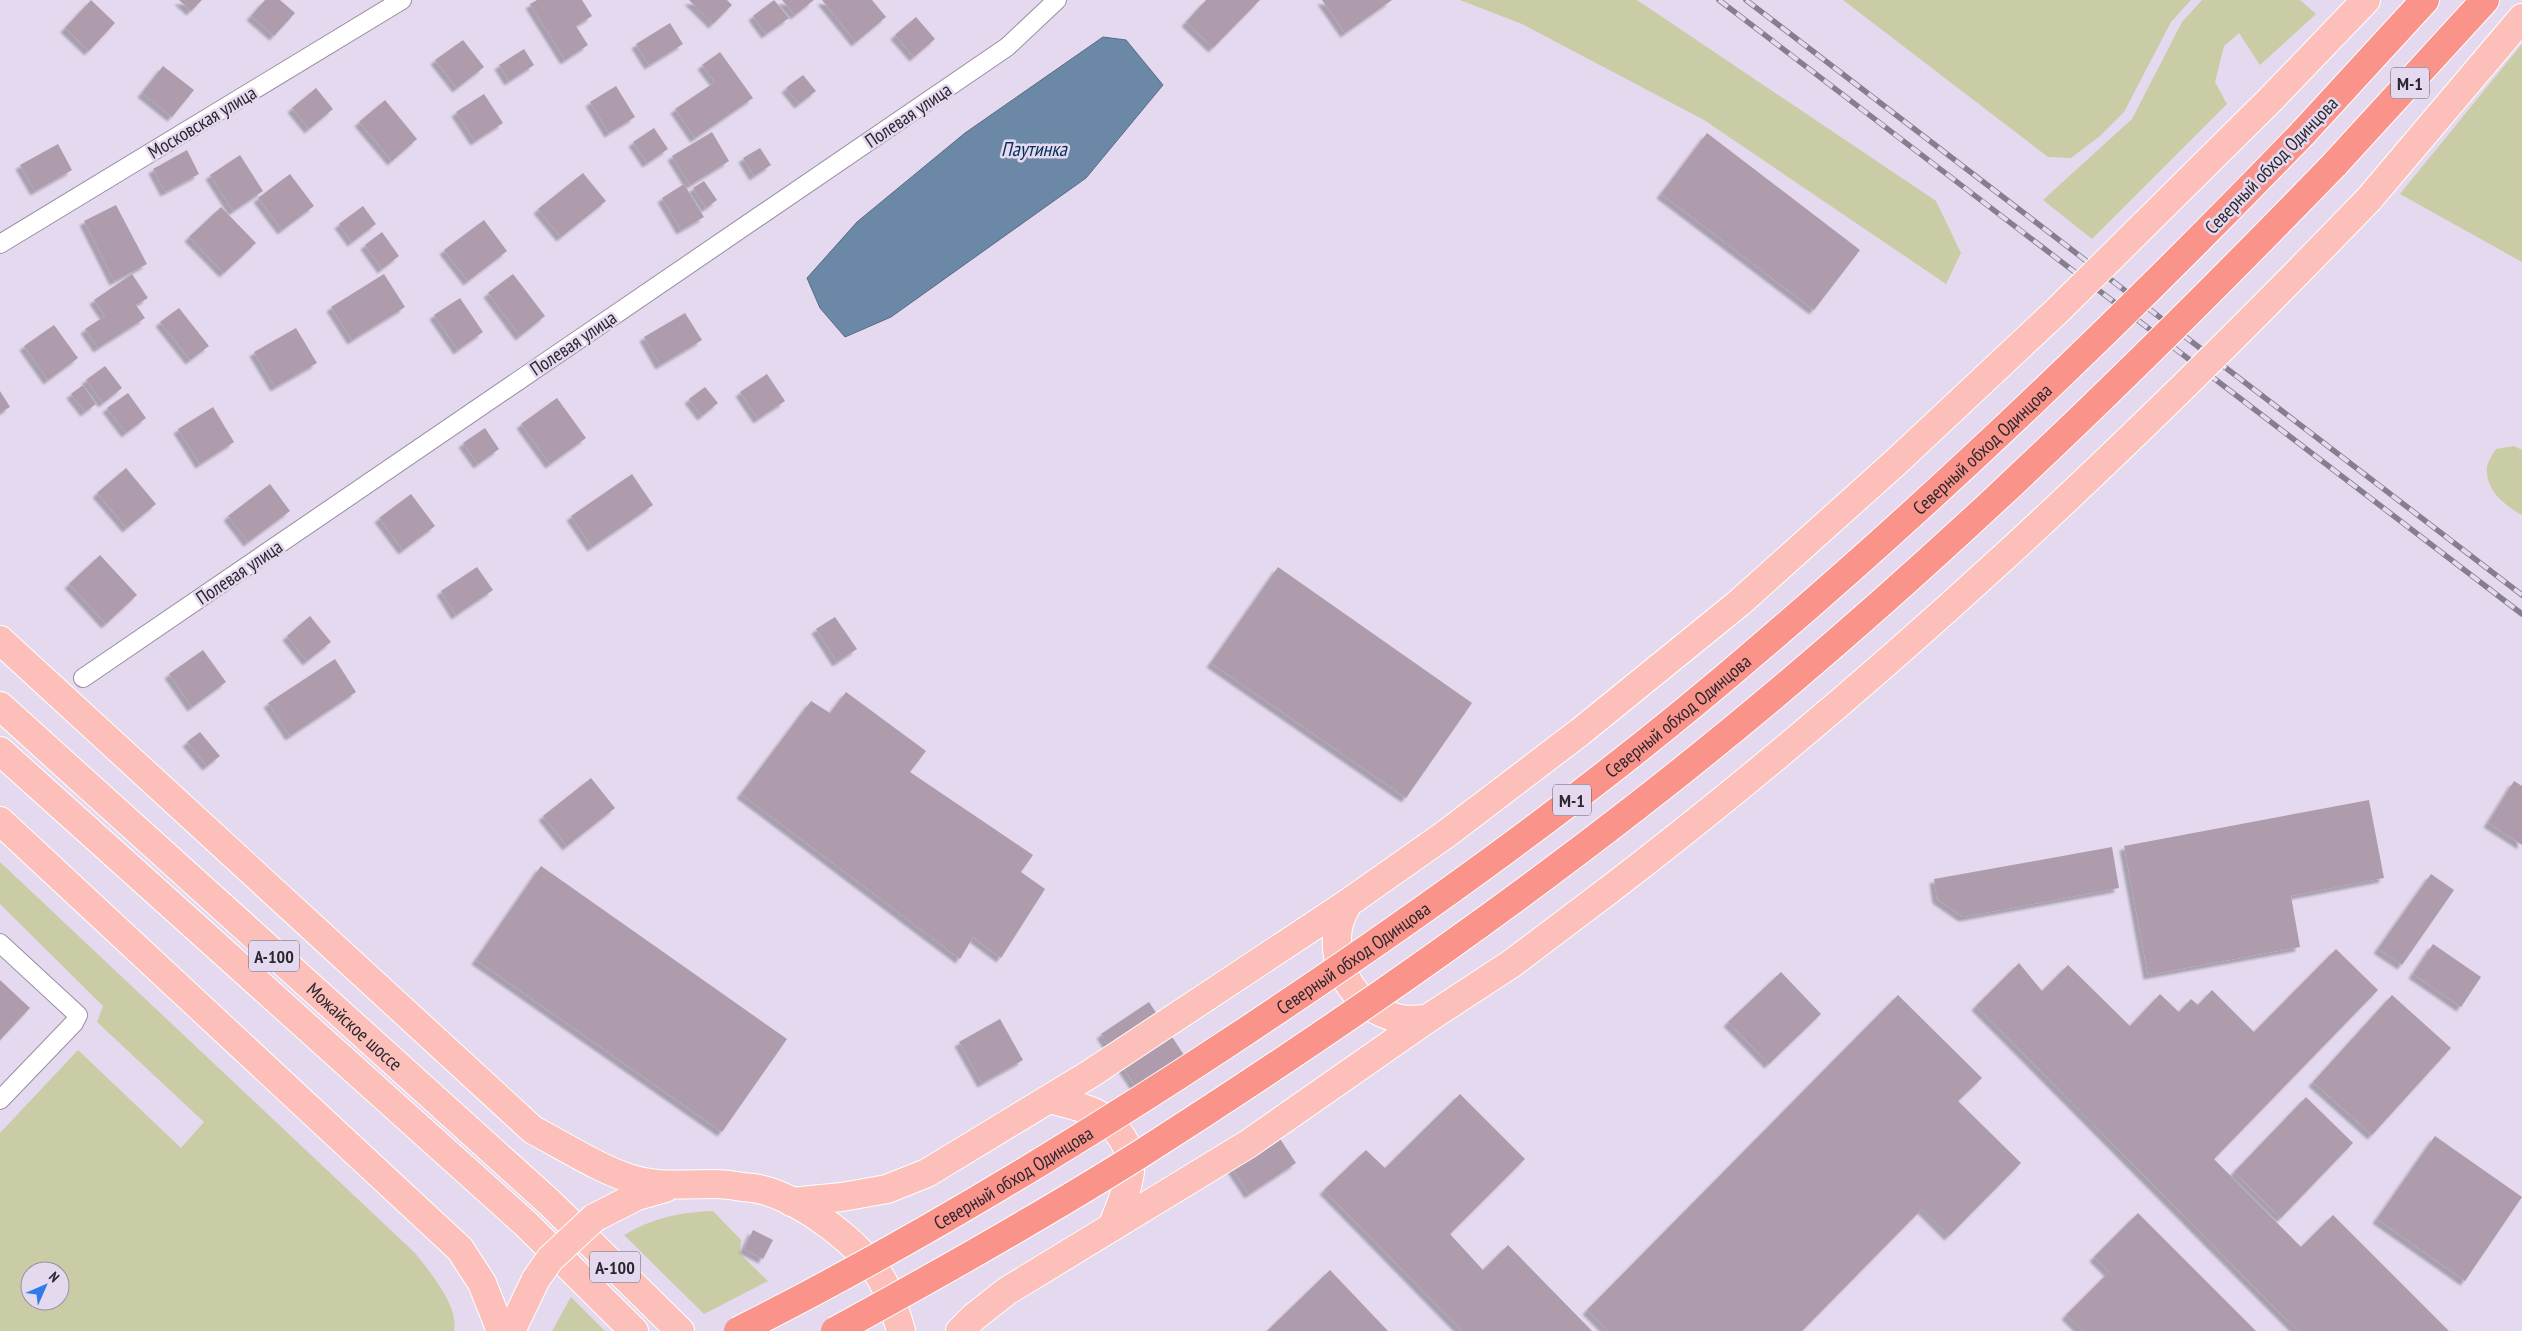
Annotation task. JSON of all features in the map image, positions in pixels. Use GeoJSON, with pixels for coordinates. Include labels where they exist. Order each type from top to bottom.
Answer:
{"type":"FeatureCollection","features":[{"type":"Feature","properties":{"kind":"highway","name":"Северный обход Одинцова"},"geometry":{"type":"LineString","coordinates":[[738,1331],[800,1300],[960,1210],[1117,1116],[1298,996],[1459,885],[1604,776],[1758,650],[1900,526],[2092,345],[2201,239],[2302,134],[2425,0]]}},
{"type":"Feature","properties":{"kind":"highway","name":"М-1"},"geometry":{"type":"LineString","coordinates":[[836,1331],[983,1249],[1140,1154],[1485,922],[1638,805],[1786,684],[1930,559],[2130,371],[2334,165],[2485,0]]}},
{"type":"Feature","properties":{"kind":"main road"},"geometry":{"type":"LineString","coordinates":[[791,1202],[842,1197],[887,1189],[927,1173],[1050,1098],[1348,904],[1446,834],[1580,732],[1738,602],[1867,489],[2058,310],[2271,99],[2366,0]]}},
{"type":"Feature","properties":{"kind":"main road"},"geometry":{"type":"LineString","coordinates":[[960,1331],[974,1317],[1008,1292],[1248,1144],[1427,1018],[1511,964],[1610,890],[1831,712],[1964,595],[2157,413],[2267,305],[2370,199],[2522,18]]}},
{"type":"Feature","properties":{"kind":"main road"},"geometry":{"type":"LineString","coordinates":[[0,640],[533,1130],[583,1157],[635,1180],[674,1186],[716,1184],[756,1188],[791,1202],[829,1225],[855,1247],[880,1277],[895,1310],[901,1331]]}},
{"type":"Feature","properties":{"kind":"main road","name":"Можайское шоссе"},"geometry":{"type":"LineString","coordinates":[[0,706],[550,1203],[680,1331]]}},
{"type":"Feature","properties":{"kind":"main road","name":"Можайское шоссе"},"geometry":{"type":"LineString","coordinates":[[0,751],[526,1224],[634,1331]]}},
{"type":"Feature","properties":{"kind":"main road"},"geometry":{"type":"LineString","coordinates":[[0,821],[460,1249],[482,1283],[500,1331]]}},
{"type":"Feature","properties":{"kind":"main road"},"geometry":{"type":"LineString","coordinates":[[1348,904],[1338,927],[1337,952],[1343,976],[1358,997],[1378,1012],[1402,1019],[1427,1018]]}},
{"type":"Feature","properties":{"kind":"main road"},"geometry":{"type":"LineString","coordinates":[[1050,1098],[1102,1116],[1120,1134],[1126,1146],[1131,1171],[1130,1183],[1112,1228]]}},
{"type":"Feature","properties":{"kind":"main road"},"geometry":{"type":"LineString","coordinates":[[511,1331],[536,1279],[550,1259],[594,1218],[637,1196],[674,1186]]}},
{"type":"Feature","properties":{"kind":"street","name":"Московская улица"},"geometry":{"type":"LineString","coordinates":[[0,244],[402,0]]}},
{"type":"Feature","properties":{"kind":"street","name":"Полевая улица"},"geometry":{"type":"LineString","coordinates":[[83,678],[1007,47],[1057,0]]}},
{"type":"Feature","properties":{"kind":"street"},"geometry":{"type":"LineString","coordinates":[[0,943],[78,1015],[74,1023],[0,1100]]}},
{"type":"Feature","properties":{"kind":"green space"},"geometry":{"type":"Polygon","coordinates":[[[1460,0],[1637,0],[1936,201],[1961,253],[1946,284],[1704,120],[1522,24],[1460,0]]]}},
{"type":"Feature","properties":{"kind":"green space"},"geometry":{"type":"Polygon","coordinates":[[[1843,0],[2191,0],[2171,22],[2124,112],[2100,136],[2071,158],[2048,157],[1843,0]]]}},
{"type":"Feature","properties":{"kind":"green space"},"geometry":{"type":"Polygon","coordinates":[[[2202,0],[2300,0],[2316,14],[2260,65],[2239,33],[2224,46],[2215,82],[2227,104],[2092,239],[2043,200],[2132,119],[2182,22],[2202,0]]]}},
{"type":"Feature","properties":{"kind":"green space"},"geometry":{"type":"Polygon","coordinates":[[[2522,44],[2522,262],[2400,194],[2522,44]]]}},
{"type":"Feature","properties":{"kind":"green space"},"geometry":{"type":"Polygon","coordinates":[[[2514,446],[2522,450],[2522,515],[2497,496],[2492,490],[2487,475],[2487,467],[2496,449],[2514,446]]]}},
{"type":"Feature","properties":{"kind":"green space"},"geometry":{"type":"Polygon","coordinates":[[[0,862],[415,1253],[448,1300],[454,1321],[454,1331],[0,1331],[0,1133],[78,1050],[181,1148],[204,1122],[97,1022],[103,1006],[0,904],[0,862]]]}},
{"type":"Feature","properties":{"kind":"green space"},"geometry":{"type":"Polygon","coordinates":[[[713,1211],[741,1240],[740,1254],[768,1281],[704,1314],[624,1235],[645,1224],[667,1217],[713,1211]]]}},
{"type":"Feature","properties":{"kind":"green space"},"geometry":{"type":"Polygon","coordinates":[[[571,1297],[605,1331],[552,1331],[571,1297]]]}},
{"type":"Feature","properties":{"kind":"water","name":"Паутинка"},"geometry":{"type":"Polygon","coordinates":[[[1103,37],[1126,40],[1163,85],[1086,178],[891,317],[845,337],[820,308],[807,278],[857,222],[965,133],[1103,37]]]}},
{"type":"Feature","properties":{"kind":"building"},"geometry":{"type":"Polygon","coordinates":[[[91,0],[115,23],[89,51],[65,28],[91,0]]]}},
{"type":"Feature","properties":{"kind":"building"},"geometry":{"type":"Polygon","coordinates":[[[179,0],[202,0],[191,11],[179,0]]]}},
{"type":"Feature","properties":{"kind":"building"},"geometry":{"type":"Polygon","coordinates":[[[265,0],[280,0],[295,13],[274,36],[251,16],[265,0]]]}},
{"type":"Feature","properties":{"kind":"building"},"geometry":{"type":"Polygon","coordinates":[[[537,0],[582,0],[592,16],[576,26],[588,45],[565,60],[530,4],[537,0]]]}},
{"type":"Feature","properties":{"kind":"building"},"geometry":{"type":"Polygon","coordinates":[[[689,0],[727,0],[732,5],[713,24],[689,0]]]}},
{"type":"Feature","properties":{"kind":"building"},"geometry":{"type":"Polygon","coordinates":[[[774,0],[789,18],[766,34],[753,16],[774,0]]]}},
{"type":"Feature","properties":{"kind":"building"},"geometry":{"type":"Polygon","coordinates":[[[782,0],[814,0],[795,15],[782,0]]]}},
{"type":"Feature","properties":{"kind":"building"},"geometry":{"type":"Polygon","coordinates":[[[822,0],[872,0],[886,17],[856,42],[822,0]]]}},
{"type":"Feature","properties":{"kind":"building"},"geometry":{"type":"Polygon","coordinates":[[[1206,0],[1260,0],[1213,48],[1186,22],[1206,0]]]}},
{"type":"Feature","properties":{"kind":"building"},"geometry":{"type":"Polygon","coordinates":[[[1322,0],[1392,0],[1345,33],[1322,0]]]}},
{"type":"Feature","properties":{"kind":"building"},"geometry":{"type":"Polygon","coordinates":[[[916,17],[935,39],[914,57],[895,35],[916,17]]]}},
{"type":"Feature","properties":{"kind":"building"},"geometry":{"type":"Polygon","coordinates":[[[670,23],[683,44],[649,65],[636,44],[670,23]]]}},
{"type":"Feature","properties":{"kind":"building"},"geometry":{"type":"Polygon","coordinates":[[[463,40],[484,67],[457,88],[435,60],[463,40]]]}},
{"type":"Feature","properties":{"kind":"building"},"geometry":{"type":"Polygon","coordinates":[[[524,49],[534,65],[509,81],[499,65],[524,49]]]}},
{"type":"Feature","properties":{"kind":"building"},"geometry":{"type":"Polygon","coordinates":[[[720,52],[753,98],[695,138],[675,109],[715,82],[702,65],[720,52]]]}},
{"type":"Feature","properties":{"kind":"building"},"geometry":{"type":"Polygon","coordinates":[[[163,66],[194,90],[172,117],[142,93],[163,66]]]}},
{"type":"Feature","properties":{"kind":"building"},"geometry":{"type":"Polygon","coordinates":[[[803,75],[816,91],[799,104],[786,88],[803,75]]]}},
{"type":"Feature","properties":{"kind":"building"},"geometry":{"type":"Polygon","coordinates":[[[616,86],[635,117],[609,133],[590,102],[616,86]]]}},
{"type":"Feature","properties":{"kind":"building"},"geometry":{"type":"Polygon","coordinates":[[[316,88],[333,109],[309,129],[292,108],[316,88]]]}},
{"type":"Feature","properties":{"kind":"building"},"geometry":{"type":"Polygon","coordinates":[[[484,94],[503,123],[475,141],[456,112],[484,94]]]}},
{"type":"Feature","properties":{"kind":"building"},"geometry":{"type":"Polygon","coordinates":[[[385,100],[417,139],[392,161],[359,122],[385,100]]]}},
{"type":"Feature","properties":{"kind":"building"},"geometry":{"type":"Polygon","coordinates":[[[654,128],[668,149],[647,163],[633,142],[654,128]]]}},
{"type":"Feature","properties":{"kind":"building"},"geometry":{"type":"Polygon","coordinates":[[[712,132],[729,161],[690,185],[672,156],[712,132]]]}},
{"type":"Feature","properties":{"kind":"building"},"geometry":{"type":"Polygon","coordinates":[[[1707,133],[1860,250],[1814,310],[1661,194],[1707,133]]]}},
{"type":"Feature","properties":{"kind":"building"},"geometry":{"type":"Polygon","coordinates":[[[58,144],[72,170],[35,191],[20,165],[58,144]]]}},
{"type":"Feature","properties":{"kind":"building"},"geometry":{"type":"Polygon","coordinates":[[[760,148],[771,165],[754,176],[743,158],[760,148]]]}},
{"type":"Feature","properties":{"kind":"building"},"geometry":{"type":"Polygon","coordinates":[[[187,150],[199,174],[165,192],[153,169],[187,150]]]}},
{"type":"Feature","properties":{"kind":"building"},"geometry":{"type":"Polygon","coordinates":[[[240,155],[263,191],[233,211],[210,175],[240,155]]]}},
{"type":"Feature","properties":{"kind":"building"},"geometry":{"type":"Polygon","coordinates":[[[583,173],[606,201],[561,237],[538,209],[583,173]]]}},
{"type":"Feature","properties":{"kind":"building"},"geometry":{"type":"Polygon","coordinates":[[[290,174],[314,206],[282,230],[258,198],[290,174]]]}},
{"type":"Feature","properties":{"kind":"building"},"geometry":{"type":"Polygon","coordinates":[[[704,181],[717,200],[706,208],[693,188],[704,181]]]}},
{"type":"Feature","properties":{"kind":"building"},"geometry":{"type":"Polygon","coordinates":[[[684,184],[704,217],[681,230],[662,198],[684,184]]]}},
{"type":"Feature","properties":{"kind":"building"},"geometry":{"type":"Polygon","coordinates":[[[116,205],[147,264],[114,281],[84,221],[116,205]]]}},
{"type":"Feature","properties":{"kind":"building"},"geometry":{"type":"Polygon","coordinates":[[[363,206],[376,224],[352,242],[339,224],[363,206]]]}},
{"type":"Feature","properties":{"kind":"building"},"geometry":{"type":"Polygon","coordinates":[[[221,207],[256,243],[224,273],[189,237],[221,207]]]}},
{"type":"Feature","properties":{"kind":"building"},"geometry":{"type":"Polygon","coordinates":[[[484,220],[507,251],[468,281],[444,250],[484,220]]]}},
{"type":"Feature","properties":{"kind":"building"},"geometry":{"type":"Polygon","coordinates":[[[382,232],[399,256],[382,269],[365,245],[382,232]]]}},
{"type":"Feature","properties":{"kind":"building"},"geometry":{"type":"Polygon","coordinates":[[[132,274],[148,298],[136,305],[145,318],[98,348],[85,329],[105,316],[94,300],[132,274]]]}},
{"type":"Feature","properties":{"kind":"building"},"geometry":{"type":"Polygon","coordinates":[[[384,274],[405,307],[352,340],[331,307],[384,274]]]}},
{"type":"Feature","properties":{"kind":"building"},"geometry":{"type":"Polygon","coordinates":[[[513,274],[545,316],[520,336],[488,293],[513,274]]]}},
{"type":"Feature","properties":{"kind":"building"},"geometry":{"type":"Polygon","coordinates":[[[460,298],[483,332],[458,350],[434,315],[460,298]]]}},
{"type":"Feature","properties":{"kind":"building"},"geometry":{"type":"Polygon","coordinates":[[[179,308],[209,346],[190,360],[160,322],[179,308]]]}},
{"type":"Feature","properties":{"kind":"building"},"geometry":{"type":"Polygon","coordinates":[[[685,313],[702,340],[660,365],[644,337],[685,313]]]}},
{"type":"Feature","properties":{"kind":"building"},"geometry":{"type":"Polygon","coordinates":[[[54,325],[78,358],[48,380],[24,346],[54,325]]]}},
{"type":"Feature","properties":{"kind":"building"},"geometry":{"type":"Polygon","coordinates":[[[296,328],[317,363],[275,387],[254,352],[296,328]]]}},
{"type":"Feature","properties":{"kind":"building"},"geometry":{"type":"Polygon","coordinates":[[[105,366],[122,388],[103,403],[86,380],[105,366]]]}},
{"type":"Feature","properties":{"kind":"building"},"geometry":{"type":"Polygon","coordinates":[[[767,374],[785,401],[758,419],[740,392],[767,374]]]}},
{"type":"Feature","properties":{"kind":"building"},"geometry":{"type":"Polygon","coordinates":[[[83,385],[96,404],[85,412],[71,394],[83,385]]]}},
{"type":"Feature","properties":{"kind":"building"},"geometry":{"type":"Polygon","coordinates":[[[705,387],[718,403],[702,416],[689,399],[705,387]]]}},
{"type":"Feature","properties":{"kind":"building"},"geometry":{"type":"Polygon","coordinates":[[[0,391],[10,407],[0,413],[0,391]]]}},
{"type":"Feature","properties":{"kind":"building"},"geometry":{"type":"Polygon","coordinates":[[[128,393],[146,418],[126,433],[107,408],[128,393]]]}},
{"type":"Feature","properties":{"kind":"building"},"geometry":{"type":"Polygon","coordinates":[[[557,398],[586,438],[550,464],[521,424],[557,398]]]}},
{"type":"Feature","properties":{"kind":"building"},"geometry":{"type":"Polygon","coordinates":[[[213,407],[234,442],[200,464],[178,429],[213,407]]]}},
{"type":"Feature","properties":{"kind":"building"},"geometry":{"type":"Polygon","coordinates":[[[485,428],[499,449],[478,464],[463,443],[485,428]]]}},
{"type":"Feature","properties":{"kind":"building"},"geometry":{"type":"Polygon","coordinates":[[[126,468],[156,504],[127,528],[97,493],[126,468]]]}},
{"type":"Feature","properties":{"kind":"building"},"geometry":{"type":"Polygon","coordinates":[[[632,474],[653,505],[592,547],[571,516],[632,474]]]}},
{"type":"Feature","properties":{"kind":"building"},"geometry":{"type":"Polygon","coordinates":[[[270,484],[290,511],[248,542],[228,516],[270,484]]]}},
{"type":"Feature","properties":{"kind":"building"},"geometry":{"type":"Polygon","coordinates":[[[411,494],[435,526],[403,550],[379,518],[411,494]]]}},
{"type":"Feature","properties":{"kind":"building"},"geometry":{"type":"Polygon","coordinates":[[[100,555],[137,595],[106,624],[69,584],[100,555]]]}},
{"type":"Feature","properties":{"kind":"building"},"geometry":{"type":"Polygon","coordinates":[[[477,567],[493,590],[456,615],[441,591],[477,567]]]}},
{"type":"Feature","properties":{"kind":"building"},"geometry":{"type":"Polygon","coordinates":[[[1278,567],[1472,703],[1406,798],[1211,663],[1278,567]]]}},
{"type":"Feature","properties":{"kind":"building"},"geometry":{"type":"Polygon","coordinates":[[[310,616],[331,642],[307,661],[287,636],[310,616]]]}},
{"type":"Feature","properties":{"kind":"building"},"geometry":{"type":"Polygon","coordinates":[[[835,617],[857,649],[837,662],[816,629],[835,617]]]}},
{"type":"Feature","properties":{"kind":"building"},"geometry":{"type":"Polygon","coordinates":[[[203,650],[226,682],[192,707],[169,674],[203,650]]]}},
{"type":"Feature","properties":{"kind":"building"},"geometry":{"type":"Polygon","coordinates":[[[335,659],[356,692],[290,736],[268,703],[335,659]]]}},
{"type":"Feature","properties":{"kind":"building"},"geometry":{"type":"Polygon","coordinates":[[[846,692],[926,751],[910,772],[1033,855],[1021,872],[1045,889],[1001,958],[973,937],[960,959],[741,794],[811,701],[830,713],[846,692]]]}},
{"type":"Feature","properties":{"kind":"building"},"geometry":{"type":"Polygon","coordinates":[[[200,732],[220,756],[207,766],[187,742],[200,732]]]}},
{"type":"Feature","properties":{"kind":"building"},"geometry":{"type":"Polygon","coordinates":[[[591,778],[615,808],[567,846],[543,816],[591,778]]]}},
{"type":"Feature","properties":{"kind":"building"},"geometry":{"type":"Polygon","coordinates":[[[2514,781],[2522,786],[2522,845],[2488,823],[2514,781]]]}},
{"type":"Feature","properties":{"kind":"building"},"geometry":{"type":"Polygon","coordinates":[[[2369,800],[2384,878],[2291,896],[2300,947],[2148,975],[2124,846],[2369,800]]]}},
{"type":"Feature","properties":{"kind":"building"},"geometry":{"type":"Polygon","coordinates":[[[2112,847],[2119,888],[1963,917],[1937,899],[1934,879],[2112,847]]]}},
{"type":"Feature","properties":{"kind":"building"},"geometry":{"type":"Polygon","coordinates":[[[541,866],[787,1039],[722,1132],[476,960],[541,866]]]}},
{"type":"Feature","properties":{"kind":"building"},"geometry":{"type":"Polygon","coordinates":[[[2431,874],[2454,890],[2402,965],[2378,949],[2431,874]]]}},
{"type":"Feature","properties":{"kind":"building"},"geometry":{"type":"Polygon","coordinates":[[[2433,944],[2481,977],[2461,1007],[2413,974],[2433,944]]]}},
{"type":"Feature","properties":{"kind":"building"},"geometry":{"type":"Polygon","coordinates":[[[2336,949],[2378,990],[2214,1159],[2301,1247],[2333,1215],[2449,1331],[2298,1331],[1976,1006],[2019,963],[2042,991],[2068,965],[2130,1026],[2160,994],[2179,1012],[2191,999],[2198,1005],[2212,990],[2254,1032],[2336,949]]]}},
{"type":"Feature","properties":{"kind":"building"},"geometry":{"type":"Polygon","coordinates":[[[1781,972],[1821,1014],[1769,1064],[1728,1022],[1781,972]]]}},
{"type":"Feature","properties":{"kind":"building"},"geometry":{"type":"Polygon","coordinates":[[[0,980],[30,1008],[0,1040],[0,980]]]}},
{"type":"Feature","properties":{"kind":"building"},"geometry":{"type":"Polygon","coordinates":[[[1898,995],[1982,1078],[1958,1101],[2021,1163],[1949,1236],[1922,1209],[1802,1331],[1608,1331],[1587,1310],[1898,995]]]}},
{"type":"Feature","properties":{"kind":"building"},"geometry":{"type":"Polygon","coordinates":[[[2392,995],[2451,1048],[2372,1135],[2313,1082],[2392,995]]]}},
{"type":"Feature","properties":{"kind":"building"},"geometry":{"type":"Polygon","coordinates":[[[1149,1002],[1186,1058],[1138,1090],[1101,1034],[1149,1002]]]}},
{"type":"Feature","properties":{"kind":"building"},"geometry":{"type":"Polygon","coordinates":[[[1000,1019],[1023,1060],[982,1083],[959,1042],[1000,1019]]]}},
{"type":"Feature","properties":{"kind":"building"},"geometry":{"type":"Polygon","coordinates":[[[1460,1094],[1525,1159],[1450,1234],[1483,1270],[1508,1245],[1592,1331],[1462,1331],[1324,1190],[1366,1150],[1385,1168],[1460,1094]]]}},
{"type":"Feature","properties":{"kind":"building"},"geometry":{"type":"Polygon","coordinates":[[[2306,1097],[2353,1143],[2281,1218],[2234,1172],[2306,1097]]]}},
{"type":"Feature","properties":{"kind":"building"},"geometry":{"type":"Polygon","coordinates":[[[1265,1116],[1296,1163],[1249,1194],[1218,1147],[1265,1116]]]}},
{"type":"Feature","properties":{"kind":"building"},"geometry":{"type":"Polygon","coordinates":[[[2435,1136],[2522,1197],[2465,1281],[2377,1219],[2435,1136]]]}},
{"type":"Feature","properties":{"kind":"building"},"geometry":{"type":"Polygon","coordinates":[[[2138,1213],[2256,1331],[2082,1331],[2066,1315],[2109,1272],[2094,1257],[2138,1213]]]}},
{"type":"Feature","properties":{"kind":"building"},"geometry":{"type":"Polygon","coordinates":[[[753,1230],[773,1240],[763,1259],[744,1249],[753,1230]]]}},
{"type":"Feature","properties":{"kind":"building"},"geometry":{"type":"Polygon","coordinates":[[[1330,1270],[1388,1331],[1267,1331],[1330,1270]]]}},
{"type":"Feature","properties":{"kind":"railway"},"geometry":{"type":"LineString","coordinates":[[1719,0],[2522,614]]}},
{"type":"Feature","properties":{"kind":"railway"},"geometry":{"type":"LineString","coordinates":[[1746,0],[2522,595]]}}]}
